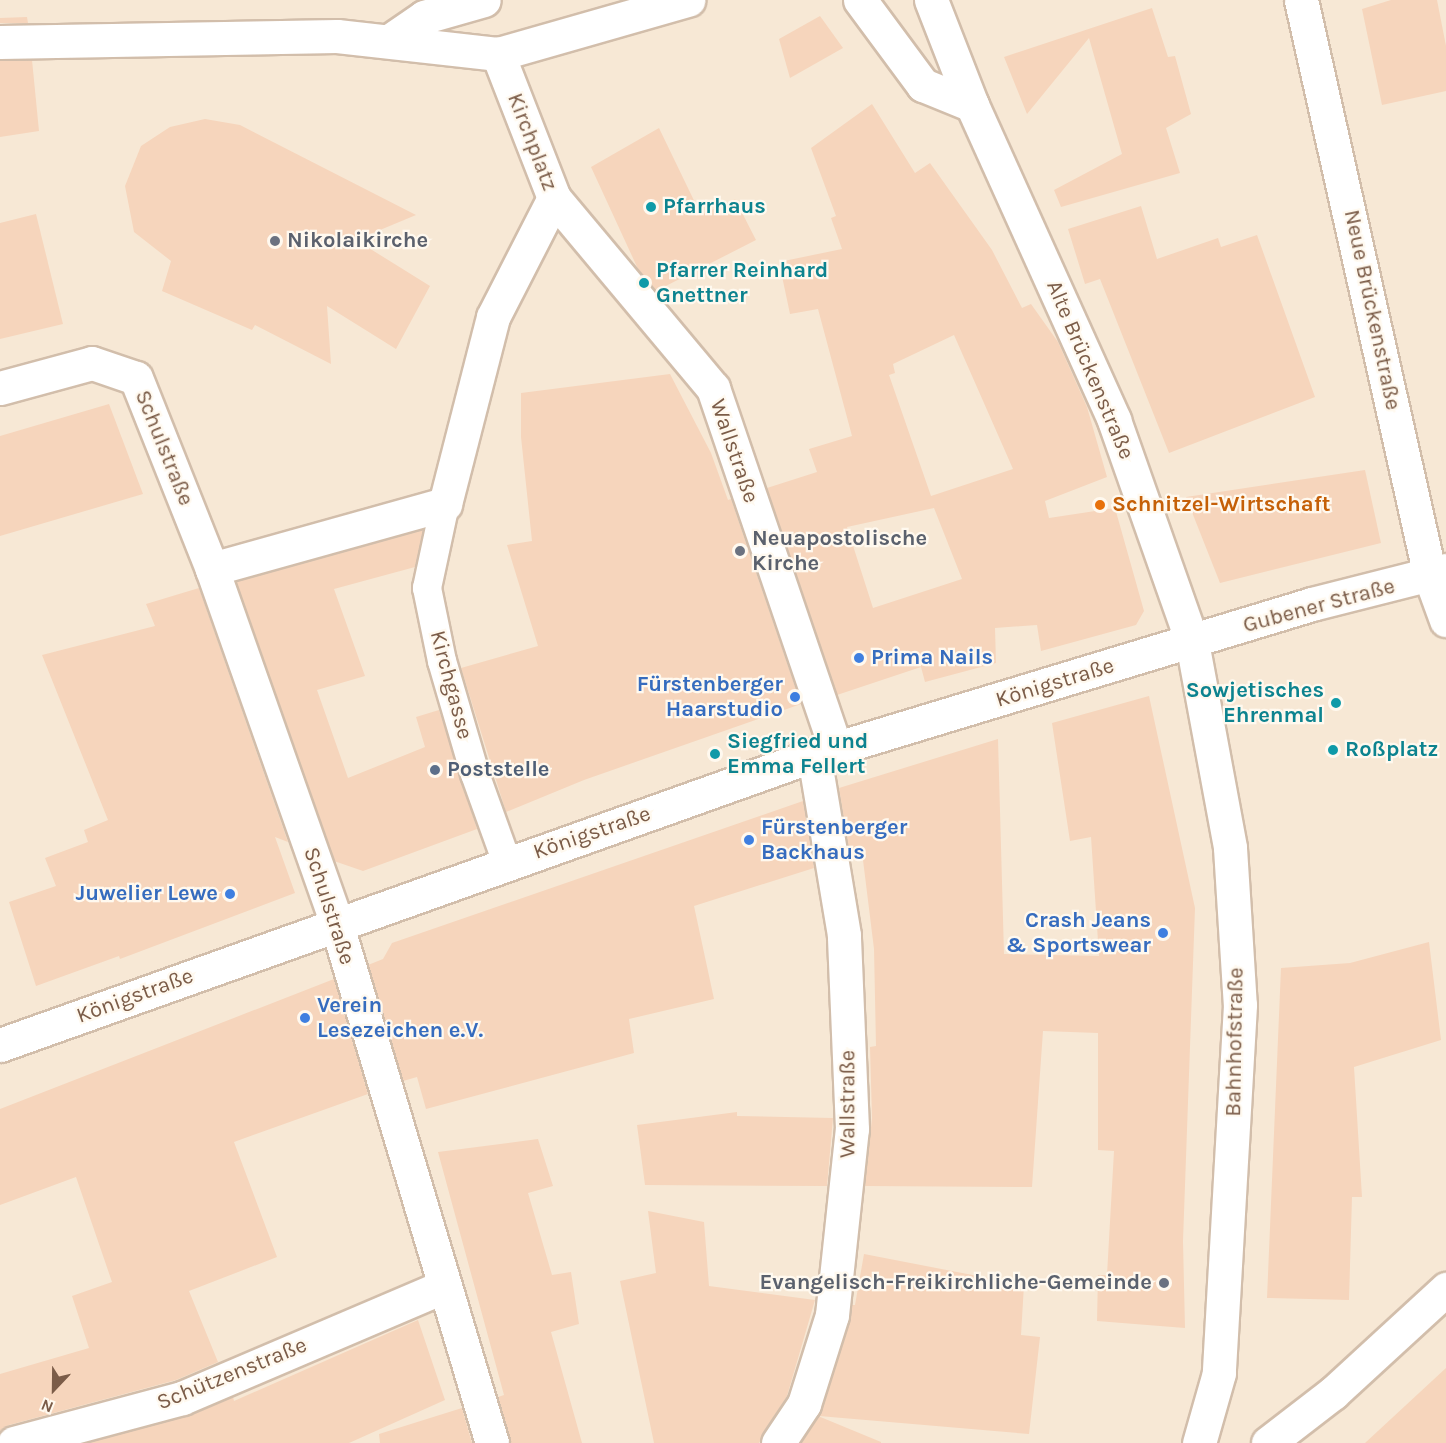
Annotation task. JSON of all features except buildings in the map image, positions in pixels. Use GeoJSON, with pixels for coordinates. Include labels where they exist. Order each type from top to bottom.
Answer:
{"type":"FeatureCollection","features":[{"type":"Feature","properties":{"kind":"street"},"geometry":{"type":"LineString","coordinates":[[389,40],[424,17],[484,0]]}},
{"type":"Feature","properties":{"kind":"street"},"geometry":{"type":"LineString","coordinates":[[0,42],[225,35],[338,36],[498,54],[688,0]]}},
{"type":"Feature","properties":{"kind":"street"},"geometry":{"type":"LineString","coordinates":[[860,0],[923,85],[972,105]]}},
{"type":"Feature","properties":{"kind":"street","name":"Alte Brückenstraße"},"geometry":{"type":"LineString","coordinates":[[932,0],[972,105],[1114,420],[1192,642]]}},
{"type":"Feature","properties":{"kind":"street","name":"Neue Brückenstraße"},"geometry":{"type":"LineString","coordinates":[[1301,0],[1438,573],[1446,620]]}},
{"type":"Feature","properties":{"kind":"street","name":"Kirchplatz"},"geometry":{"type":"LineString","coordinates":[[445,504],[493,317],[555,198],[498,54]]}},
{"type":"Feature","properties":{"kind":"street","name":"Wallstraße"},"geometry":{"type":"LineString","coordinates":[[555,198],[713,388],[825,752],[844,935],[852,1129],[832,1315],[804,1404],[778,1443]]}},
{"type":"Feature","properties":{"kind":"street","name":"Schulstraße"},"geometry":{"type":"LineString","coordinates":[[0,388],[92,363],[136,378],[212,569],[336,922],[492,1443]]}},
{"type":"Feature","properties":{"kind":"street"},"geometry":{"type":"LineString","coordinates":[[212,569],[445,504]]}},
{"type":"Feature","properties":{"kind":"street","name":"Gubener Straße"},"geometry":{"type":"LineString","coordinates":[[1192,642],[1312,604],[1438,573]]}},
{"type":"Feature","properties":{"kind":"street","name":"Königstraße"},"geometry":{"type":"LineString","coordinates":[[0,1045],[336,922],[825,752],[1192,642]]}},
{"type":"Feature","properties":{"kind":"street","name":"Bahnhofstraße"},"geometry":{"type":"LineString","coordinates":[[1192,642],[1230,848],[1240,1005],[1219,1373],[1199,1443]]}},
{"type":"Feature","properties":{"kind":"street","name":"Schützenstraße"},"geometry":{"type":"LineString","coordinates":[[14,1443],[182,1398],[444,1286]]}},
{"type":"Feature","properties":{"kind":"street"},"geometry":{"type":"LineString","coordinates":[[1268,1443],[1333,1393],[1446,1290]]}},
{"type":"Feature","properties":{"kind":"lane","name":"Kirchgasse"},"geometry":{"type":"LineString","coordinates":[[445,504],[427,588],[442,661],[475,774],[507,863]]}},
{"type":"Feature","properties":{"kind":"shaded area"},"geometry":{"type":"Polygon","coordinates":[[[0,0],[1446,0],[1446,1443],[0,1443],[0,0]]]}},
{"type":"Feature","properties":{"kind":"place","name":"Pfarrhaus"},"geometry":{"type":"Point","coordinates":[651,207]}},
{"type":"Feature","properties":{"kind":"place","name":"Nikolaikirche"},"geometry":{"type":"Point","coordinates":[275,241]}},
{"type":"Feature","properties":{"kind":"place","name":"Pfarrer Reinhard Gnettner"},"geometry":{"type":"Point","coordinates":[644,283]}},
{"type":"Feature","properties":{"kind":"place","name":"Schnitzel-Wirtschaft"},"geometry":{"type":"Point","coordinates":[1100,505]}},
{"type":"Feature","properties":{"kind":"place","name":"Neuapostolische Kirche"},"geometry":{"type":"Point","coordinates":[740,551]}},
{"type":"Feature","properties":{"kind":"place","name":"Prima Nails"},"geometry":{"type":"Point","coordinates":[859,658]}},
{"type":"Feature","properties":{"kind":"place","name":"Fürstenberger Haarstudio"},"geometry":{"type":"Point","coordinates":[795,697]}},
{"type":"Feature","properties":{"kind":"place","name":"Sowjetisches Ehrenmal"},"geometry":{"type":"Point","coordinates":[1336,703]}},
{"type":"Feature","properties":{"kind":"place","name":"Roßplatz"},"geometry":{"type":"Point","coordinates":[1333,750]}},
{"type":"Feature","properties":{"kind":"place","name":"Siegfried und Emma Fellert"},"geometry":{"type":"Point","coordinates":[715,754]}},
{"type":"Feature","properties":{"kind":"place","name":"Poststelle"},"geometry":{"type":"Point","coordinates":[435,770]}},
{"type":"Feature","properties":{"kind":"place","name":"Fürstenberger Backhaus"},"geometry":{"type":"Point","coordinates":[749,840]}},
{"type":"Feature","properties":{"kind":"place","name":"Juwelier Lewe"},"geometry":{"type":"Point","coordinates":[230,894]}},
{"type":"Feature","properties":{"kind":"place","name":"Crash Jeans & Sportswear"},"geometry":{"type":"Point","coordinates":[1163,933]}},
{"type":"Feature","properties":{"kind":"place","name":"Verein Lesezeichen e.V."},"geometry":{"type":"Point","coordinates":[305,1018]}},
{"type":"Feature","properties":{"kind":"place","name":"Evangelisch-Freikirchliche-Gemeinde"},"geometry":{"type":"Point","coordinates":[1164,1283]}}]}
